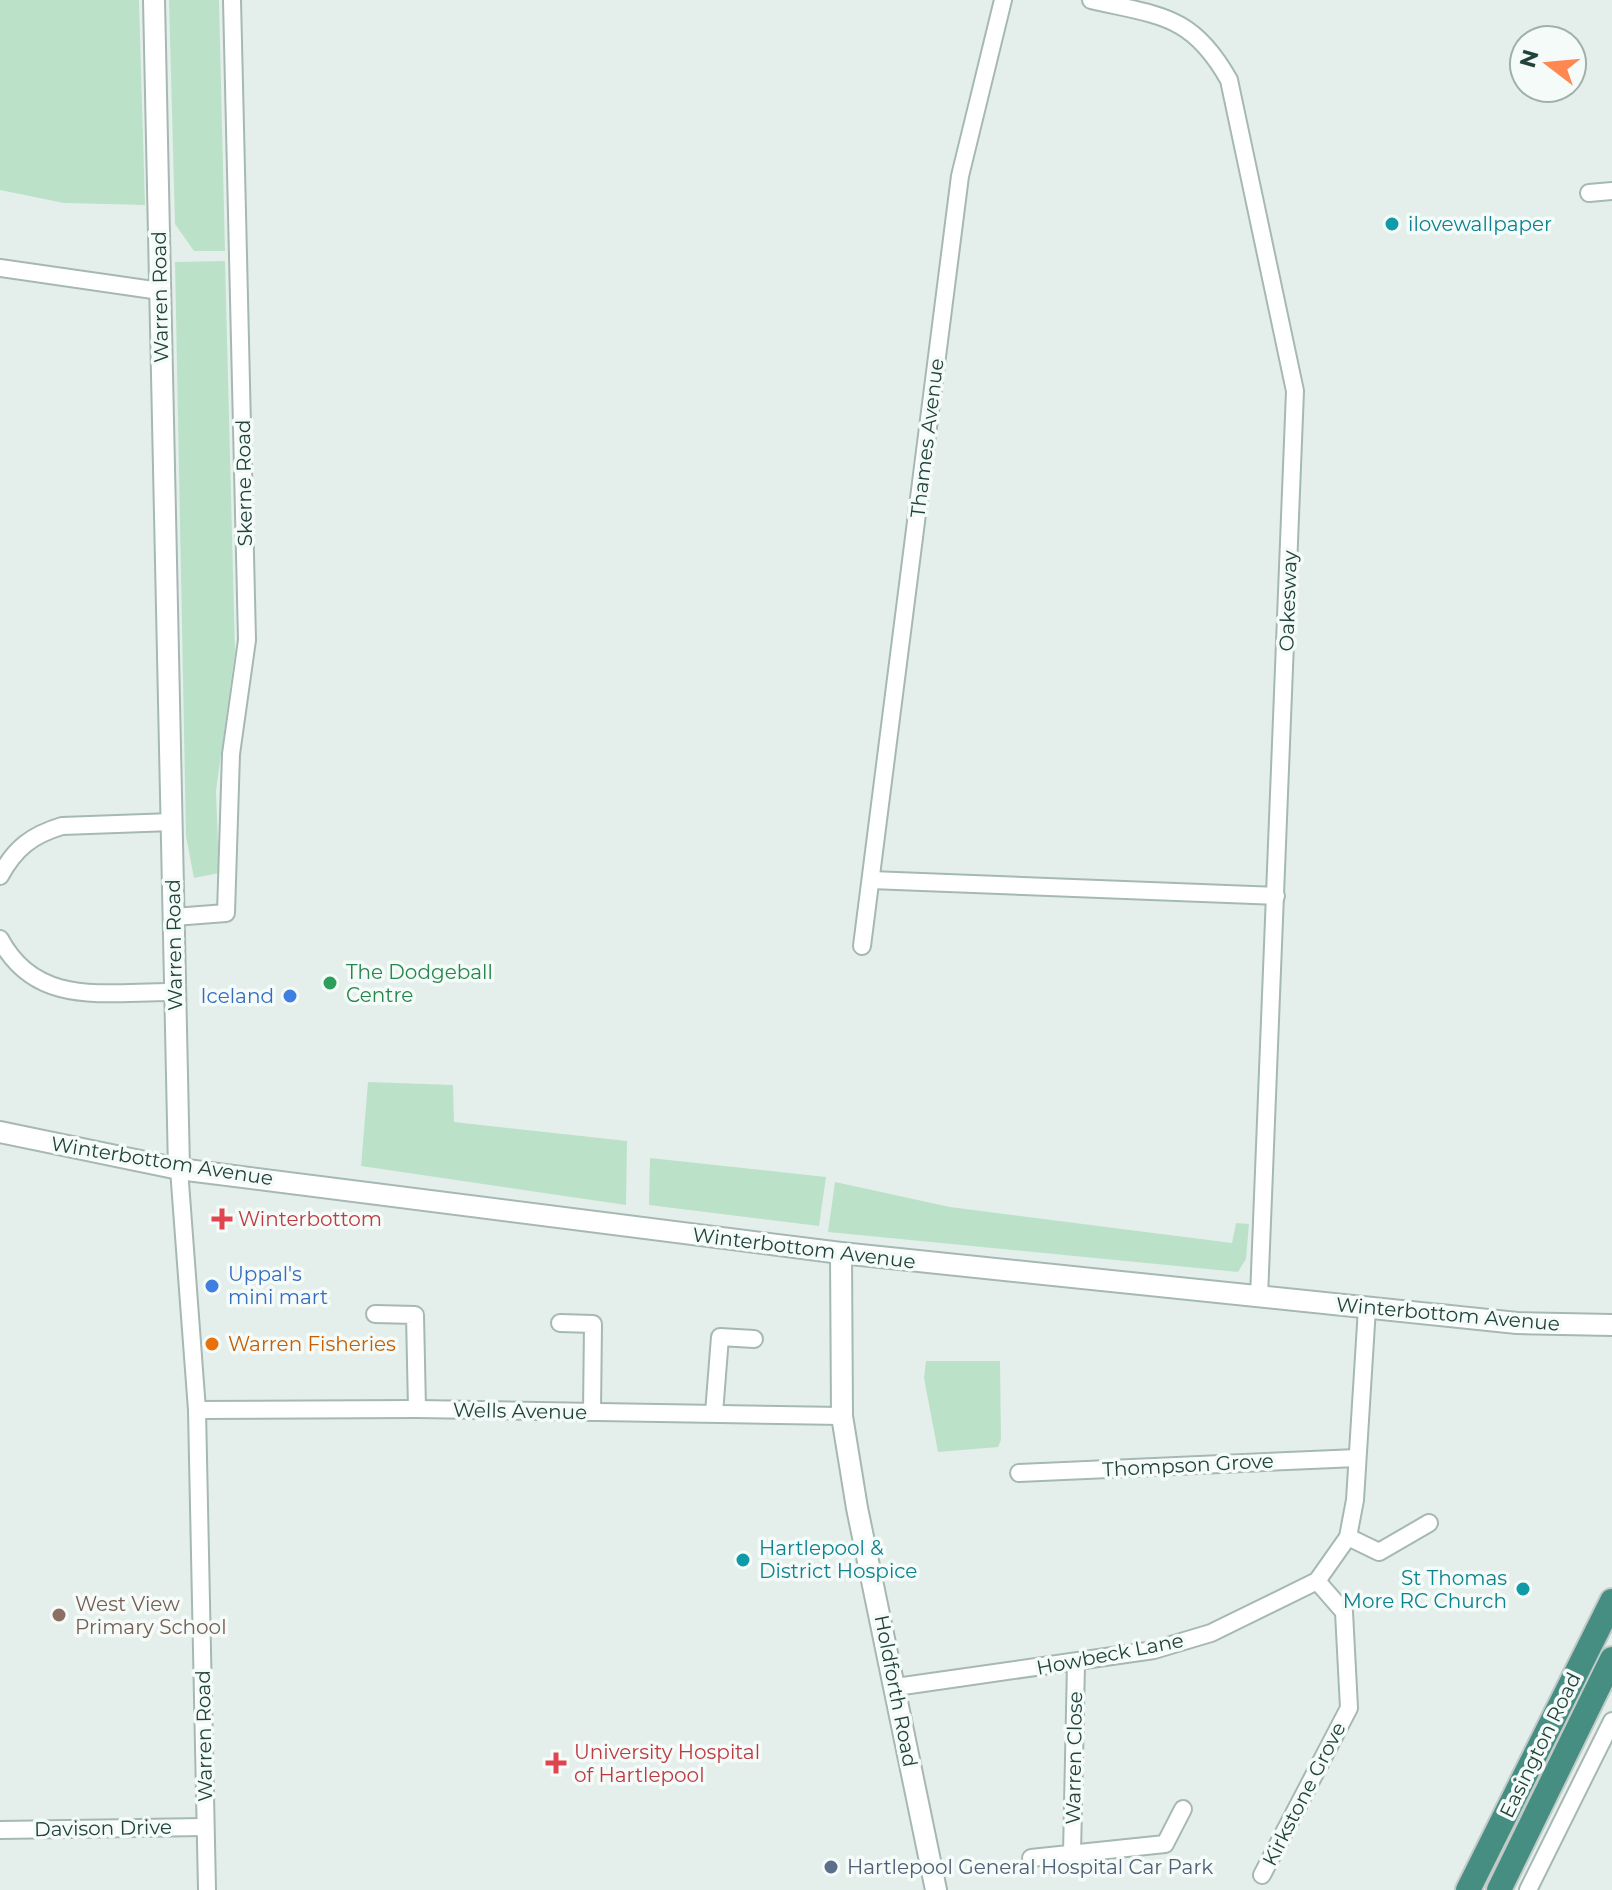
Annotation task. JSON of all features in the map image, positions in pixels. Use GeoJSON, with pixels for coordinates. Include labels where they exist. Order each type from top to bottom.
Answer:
{"type":"FeatureCollection","features":[{"type":"Feature","properties":{"kind":"highway","name":"Easington Road"},"geometry":{"type":"LineString","coordinates":[[1468,1890],[1612,1601]]}},
{"type":"Feature","properties":{"kind":"highway","name":"Easington Road"},"geometry":{"type":"LineString","coordinates":[[1499,1890],[1612,1659]]}},
{"type":"Feature","properties":{"kind":"street","name":"Warren Road"},"geometry":{"type":"LineString","coordinates":[[154,0],[179,1169],[197,1410],[207,1890]]}},
{"type":"Feature","properties":{"kind":"street","name":"Skerne Road"},"geometry":{"type":"LineString","coordinates":[[174,917],[219,916],[226,913],[229,902],[228,795],[247,640],[232,0]]}},
{"type":"Feature","properties":{"kind":"street","name":"Thames Avenue"},"geometry":{"type":"LineString","coordinates":[[862,946],[960,176],[1003,0]]}},
{"type":"Feature","properties":{"kind":"street","name":"Oakesway"},"geometry":{"type":"LineString","coordinates":[[1091,0],[1164,17],[1191,29],[1214,53],[1229,80],[1295,391],[1259,1297]]}},
{"type":"Feature","properties":{"kind":"street"},"geometry":{"type":"LineString","coordinates":[[1589,193],[1612,191]]}},
{"type":"Feature","properties":{"kind":"street"},"geometry":{"type":"LineString","coordinates":[[0,268],[160,291]]}},
{"type":"Feature","properties":{"kind":"street"},"geometry":{"type":"LineString","coordinates":[[0,876],[19,847],[47,830],[62,826],[172,822]]}},
{"type":"Feature","properties":{"kind":"street"},"geometry":{"type":"LineString","coordinates":[[871,880],[1276,896]]}},
{"type":"Feature","properties":{"kind":"street"},"geometry":{"type":"LineString","coordinates":[[0,939],[19,968],[53,989],[175,992]]}},
{"type":"Feature","properties":{"kind":"street","name":"Winterbottom Avenue"},"geometry":{"type":"LineString","coordinates":[[0,1132],[179,1169],[841,1253],[1517,1323],[1612,1325]]}},
{"type":"Feature","properties":{"kind":"street","name":"Holdforth Road"},"geometry":{"type":"LineString","coordinates":[[841,1253],[842,1416],[857,1508],[936,1890]]}},
{"type":"Feature","properties":{"kind":"street","name":"Howbeck Lane"},"geometry":{"type":"LineString","coordinates":[[896,1687],[1154,1650],[1211,1633],[1317,1581],[1348,1537],[1355,1500],[1367,1308]]}},
{"type":"Feature","properties":{"kind":"street"},"geometry":{"type":"LineString","coordinates":[[375,1314],[415,1315],[417,1409]]}},
{"type":"Feature","properties":{"kind":"street"},"geometry":{"type":"LineString","coordinates":[[560,1323],[593,1324],[592,1412]]}},
{"type":"Feature","properties":{"kind":"street"},"geometry":{"type":"LineString","coordinates":[[714,1413],[720,1337],[754,1339]]}},
{"type":"Feature","properties":{"kind":"street","name":"Wells Avenue"},"geometry":{"type":"LineString","coordinates":[[197,1410],[417,1409],[842,1416]]}},
{"type":"Feature","properties":{"kind":"street","name":"Thompson Grove"},"geometry":{"type":"LineString","coordinates":[[1019,1473],[1357,1458]]}},
{"type":"Feature","properties":{"kind":"street"},"geometry":{"type":"LineString","coordinates":[[1348,1537],[1379,1552],[1429,1523]]}},
{"type":"Feature","properties":{"kind":"street","name":"Kirkstone Grove"},"geometry":{"type":"LineString","coordinates":[[1262,1875],[1349,1708],[1344,1612],[1317,1581]]}},
{"type":"Feature","properties":{"kind":"street","name":"Warren Close"},"geometry":{"type":"LineString","coordinates":[[1072,1854],[1076,1663]]}},
{"type":"Feature","properties":{"kind":"street"},"geometry":{"type":"LineString","coordinates":[[1528,1890],[1612,1721]]}},
{"type":"Feature","properties":{"kind":"street","name":"Warren Close"},"geometry":{"type":"LineString","coordinates":[[1031,1858],[1165,1844],[1183,1809]]}},
{"type":"Feature","properties":{"kind":"street","name":"Davison Drive"},"geometry":{"type":"LineString","coordinates":[[0,1830],[205,1827]]}},
{"type":"Feature","properties":{"kind":"green space"},"geometry":{"type":"Polygon","coordinates":[[[0,0],[139,0],[145,205],[64,203],[0,190],[0,0]]]}},
{"type":"Feature","properties":{"kind":"green space"},"geometry":{"type":"Polygon","coordinates":[[[169,0],[219,0],[225,251],[194,251],[175,224],[169,0]]]}},
{"type":"Feature","properties":{"kind":"green space"},"geometry":{"type":"Polygon","coordinates":[[[225,261],[235,651],[216,791],[219,873],[194,878],[186,836],[175,262],[225,261]]]}},
{"type":"Feature","properties":{"kind":"green space"},"geometry":{"type":"Polygon","coordinates":[[[368,1082],[453,1085],[454,1122],[627,1141],[626,1205],[361,1166],[368,1082]]]}},
{"type":"Feature","properties":{"kind":"green space"},"geometry":{"type":"Polygon","coordinates":[[[650,1158],[826,1177],[819,1226],[649,1205],[650,1158]]]}},
{"type":"Feature","properties":{"kind":"green space"},"geometry":{"type":"Polygon","coordinates":[[[835,1182],[950,1207],[1232,1243],[1236,1223],[1249,1224],[1246,1259],[1238,1272],[828,1232],[835,1182]]]}},
{"type":"Feature","properties":{"kind":"green space"},"geometry":{"type":"Polygon","coordinates":[[[926,1361],[1000,1361],[1001,1440],[998,1447],[938,1452],[924,1378],[926,1361]]]}},
{"type":"Feature","properties":{"kind":"place","name":"ilovewallpaper"},"geometry":{"type":"Point","coordinates":[1392,224]}},
{"type":"Feature","properties":{"kind":"place","name":"The Dodgeball Centre"},"geometry":{"type":"Point","coordinates":[330,983]}},
{"type":"Feature","properties":{"kind":"place","name":"Iceland"},"geometry":{"type":"Point","coordinates":[290,996]}},
{"type":"Feature","properties":{"kind":"place","name":"Winterbottom"},"geometry":{"type":"Point","coordinates":[222,1219]}},
{"type":"Feature","properties":{"kind":"place","name":"Uppal's mini mart"},"geometry":{"type":"Point","coordinates":[212,1286]}},
{"type":"Feature","properties":{"kind":"place","name":"Warren Fisheries"},"geometry":{"type":"Point","coordinates":[212,1344]}},
{"type":"Feature","properties":{"kind":"place","name":"Hartlepool & District Hospice"},"geometry":{"type":"Point","coordinates":[743,1560]}},
{"type":"Feature","properties":{"kind":"place","name":"St Thomas More RC Church"},"geometry":{"type":"Point","coordinates":[1523,1589]}},
{"type":"Feature","properties":{"kind":"place","name":"West View Primary School"},"geometry":{"type":"Point","coordinates":[59,1615]}},
{"type":"Feature","properties":{"kind":"place","name":"University Hospital of Hartlepool"},"geometry":{"type":"Point","coordinates":[556,1763]}},
{"type":"Feature","properties":{"kind":"place","name":"Hartlepool General Hospital Car Park"},"geometry":{"type":"Point","coordinates":[831,1867]}}]}
